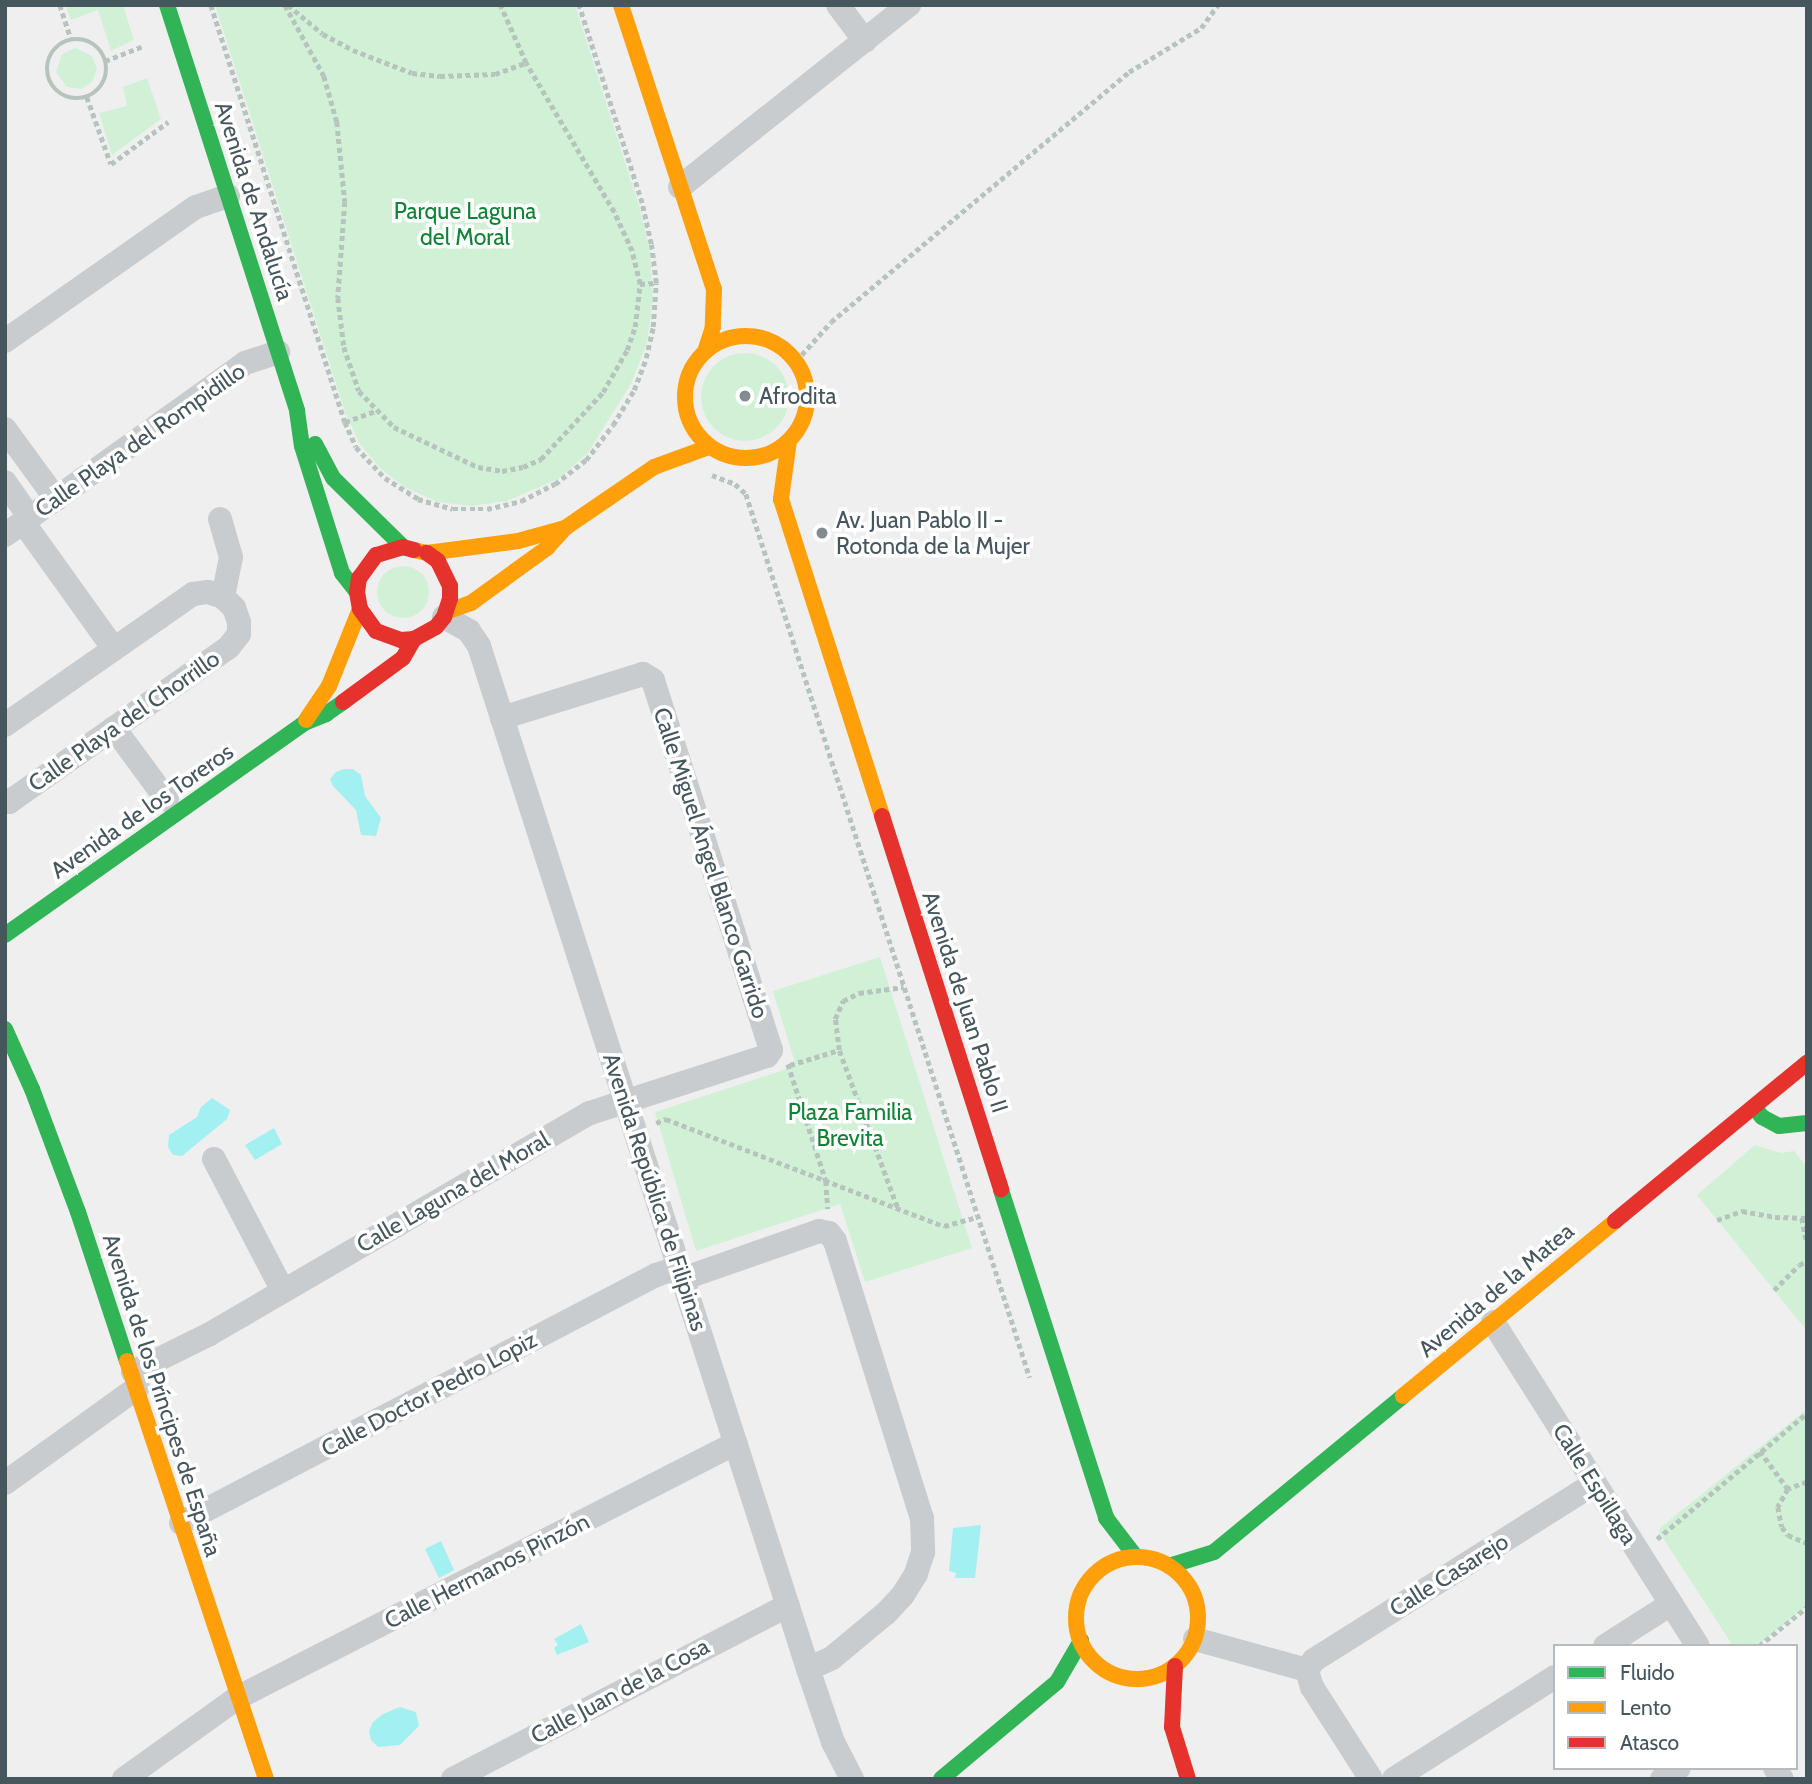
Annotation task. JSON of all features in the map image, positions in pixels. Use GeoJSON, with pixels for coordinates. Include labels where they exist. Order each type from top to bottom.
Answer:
{"type":"FeatureCollection","features":[{"type":"Feature","properties":{"kind":"street","name":"Avenida de Andalucía"},"geometry":{"type":"LineString","coordinates":[[167,5],[297,411],[302,446],[342,573],[357,592]]}},
{"type":"Feature","properties":{"kind":"street"},"geometry":{"type":"LineString","coordinates":[[621,5],[714,289],[751,335]]}},
{"type":"Feature","properties":{"kind":"street"},"geometry":{"type":"LineString","coordinates":[[838,5],[865,41]]}},
{"type":"Feature","properties":{"kind":"street"},"geometry":{"type":"LineString","coordinates":[[680,187],[909,5]]}},
{"type":"Feature","properties":{"kind":"street"},"geometry":{"type":"LineString","coordinates":[[5,341],[196,207],[228,196]]}},
{"type":"Feature","properties":{"kind":"street"},"geometry":{"type":"LineString","coordinates":[[706,349],[712,327],[714,289]]}},
{"type":"Feature","properties":{"kind":"street"},"geometry":{"type":"LineString","coordinates":[[751,335],[783,348],[796,361],[804,376],[808,393],[803,419],[789,441],[776,451],[745,459],[726,456],[709,447],[695,434],[687,416],[684,398],[686,380],[694,363],[706,349],[720,341],[751,335]]}},
{"type":"Feature","properties":{"kind":"street","name":"Calle Playa del Rompidillo"},"geometry":{"type":"LineString","coordinates":[[20,525],[245,363],[278,352]]}},
{"type":"Feature","properties":{"kind":"street","name":"Avenida de Andalucía"},"geometry":{"type":"LineString","coordinates":[[297,411],[333,478],[403,547]]}},
{"type":"Feature","properties":{"kind":"street"},"geometry":{"type":"LineString","coordinates":[[654,467],[676,439],[687,416]]}},
{"type":"Feature","properties":{"kind":"street"},"geometry":{"type":"LineString","coordinates":[[5,429],[56,499]]}},
{"type":"Feature","properties":{"kind":"street","name":"Avenida de Juan Pablo II"},"geometry":{"type":"LineString","coordinates":[[789,441],[781,499],[1106,1518],[1136,1557]]}},
{"type":"Feature","properties":{"kind":"street"},"geometry":{"type":"LineString","coordinates":[[565,528],[518,541],[427,553],[403,547],[376,555],[359,578],[357,592],[360,609],[376,631],[401,640],[426,635],[445,615],[471,603],[547,548],[565,528],[654,467],[709,447]]}},
{"type":"Feature","properties":{"kind":"street"},"geometry":{"type":"LineString","coordinates":[[745,459],[762,483],[781,499]]}},
{"type":"Feature","properties":{"kind":"street"},"geometry":{"type":"LineString","coordinates":[[5,482],[20,525],[114,649]]}},
{"type":"Feature","properties":{"kind":"street"},"geometry":{"type":"LineString","coordinates":[[5,725],[193,594],[208,592],[223,597],[231,557],[220,519]]}},
{"type":"Feature","properties":{"kind":"street"},"geometry":{"type":"LineString","coordinates":[[427,553],[438,561],[450,586],[445,615]]}},
{"type":"Feature","properties":{"kind":"street","name":"Calle Playa del Chorrillo"},"geometry":{"type":"LineString","coordinates":[[5,800],[9,802],[229,646],[239,634],[239,622],[234,608],[223,597]]}},
{"type":"Feature","properties":{"kind":"street","name":"Avenida de los Toreros"},"geometry":{"type":"LineString","coordinates":[[304,723],[329,686],[360,609]]}},
{"type":"Feature","properties":{"kind":"street","name":"Avenida República de Filipinas"},"geometry":{"type":"LineString","coordinates":[[445,615],[469,631],[479,646],[808,1669],[833,1742],[852,1779]]}},
{"type":"Feature","properties":{"kind":"street","name":"Avenida de los Toreros"},"geometry":{"type":"LineString","coordinates":[[5,935],[304,723],[326,714],[403,658],[414,639]]}},
{"type":"Feature","properties":{"kind":"street","name":"Calle Miguel Ángel Blanco Garrido"},"geometry":{"type":"LineString","coordinates":[[502,718],[643,674],[653,680],[780,1058],[767,1056],[627,1101]]}},
{"type":"Feature","properties":{"kind":"street"},"geometry":{"type":"LineString","coordinates":[[114,728],[167,800]]}},
{"type":"Feature","properties":{"kind":"street","name":"Avenida de los Príncipes de España"},"geometry":{"type":"LineString","coordinates":[[5,1029],[59,1158],[136,1379],[237,1698],[266,1779]]}},
{"type":"Feature","properties":{"kind":"street","name":"Avenida de la Matea"},"geometry":{"type":"LineString","coordinates":[[1169,1566],[1214,1552],[1806,1066]]}},
{"type":"Feature","properties":{"kind":"street","name":"Calle Laguna del Moral"},"geometry":{"type":"LineString","coordinates":[[7,1475],[136,1379],[208,1335],[590,1113],[627,1101]]}},
{"type":"Feature","properties":{"kind":"street"},"geometry":{"type":"LineString","coordinates":[[1754,1107],[1762,1117],[1779,1126],[1807,1123]]}},
{"type":"Feature","properties":{"kind":"street"},"geometry":{"type":"LineString","coordinates":[[215,1159],[283,1291]]}},
{"type":"Feature","properties":{"kind":"street","name":"Calle Doctor Pedro Lopiz"},"geometry":{"type":"LineString","coordinates":[[181,1523],[649,1279],[680,1273],[819,1231],[829,1233]]}},
{"type":"Feature","properties":{"kind":"street"},"geometry":{"type":"LineString","coordinates":[[808,1669],[832,1658],[886,1613],[903,1595],[916,1574],[923,1552],[922,1518],[835,1241],[829,1233]]}},
{"type":"Feature","properties":{"kind":"street","name":"Calle Espillaga"},"geometry":{"type":"LineString","coordinates":[[1493,1322],[1697,1644]]}},
{"type":"Feature","properties":{"kind":"street","name":"Calle Hermanos Pinzón"},"geometry":{"type":"LineString","coordinates":[[124,1779],[237,1698],[736,1443]]}},
{"type":"Feature","properties":{"kind":"street","name":"Calle Casarejo"},"geometry":{"type":"LineString","coordinates":[[1307,1670],[1314,1660],[1595,1483]]}},
{"type":"Feature","properties":{"kind":"street","name":"Avenida de Juan Pablo II"},"geometry":{"type":"LineString","coordinates":[[1097,1572],[1106,1518]]}},
{"type":"Feature","properties":{"kind":"street","name":"Avenida de la Matea"},"geometry":{"type":"LineString","coordinates":[[1193,1594],[1214,1552]]}},
{"type":"Feature","properties":{"kind":"street"},"geometry":{"type":"LineString","coordinates":[[1136,1557],[1169,1566],[1184,1578],[1193,1594],[1198,1612],[1195,1639],[1175,1666],[1162,1674],[1132,1678],[1103,1668],[1081,1641],[1076,1622],[1078,1604],[1085,1587],[1097,1572],[1122,1559],[1136,1557]]}},
{"type":"Feature","properties":{"kind":"street"},"geometry":{"type":"LineString","coordinates":[[1608,1644],[1671,1604]]}},
{"type":"Feature","properties":{"kind":"street","name":"Calle Juan de la Cosa"},"geometry":{"type":"LineString","coordinates":[[453,1779],[788,1605]]}},
{"type":"Feature","properties":{"kind":"street"},"geometry":{"type":"LineString","coordinates":[[1195,1639],[1307,1670],[1312,1687],[1371,1779]]}},
{"type":"Feature","properties":{"kind":"street"},"geometry":{"type":"LineString","coordinates":[[941,1779],[1057,1682],[1081,1641]]}},
{"type":"Feature","properties":{"kind":"street"},"geometry":{"type":"LineString","coordinates":[[1175,1666],[1172,1727],[1180,1776]]}},
{"type":"Feature","properties":{"kind":"street"},"geometry":{"type":"LineString","coordinates":[[1057,1682],[1103,1668]]}},
{"type":"Feature","properties":{"kind":"street"},"geometry":{"type":"LineString","coordinates":[[1132,1678],[1172,1727]]}},
{"type":"Feature","properties":{"kind":"street"},"geometry":{"type":"LineString","coordinates":[[1394,1779],[1553,1678]]}},
{"type":"Feature","properties":{"kind":"path"},"geometry":{"type":"LineString","coordinates":[[60,5],[71,40]]}},
{"type":"Feature","properties":{"kind":"path"},"geometry":{"type":"LineString","coordinates":[[211,5],[345,422],[356,447],[385,478],[418,499],[453,509],[487,509],[521,500],[555,484],[586,460],[613,425],[634,390],[646,358],[653,327],[656,283],[642,203],[579,5]]}},
{"type":"Feature","properties":{"kind":"path"},"geometry":{"type":"LineString","coordinates":[[287,5],[323,34],[353,50],[412,73],[440,76],[495,74],[526,63]]}},
{"type":"Feature","properties":{"kind":"path"},"geometry":{"type":"LineString","coordinates":[[287,5],[324,76],[337,122],[345,202],[338,270],[340,329],[359,391],[374,411],[394,428],[478,467],[502,471],[523,467],[541,459],[597,399],[618,369],[635,327],[640,284],[632,251],[614,212],[526,63],[500,5]]}},
{"type":"Feature","properties":{"kind":"path"},"geometry":{"type":"LineString","coordinates":[[796,361],[831,322],[863,295],[1129,72],[1201,28],[1218,5]]}},
{"type":"Feature","properties":{"kind":"path"},"geometry":{"type":"LineString","coordinates":[[71,40],[90,42],[98,48],[105,61],[106,75],[102,85],[87,97],[77,99],[59,93],[48,77],[47,67],[54,50],[71,40]]}},
{"type":"Feature","properties":{"kind":"path"},"geometry":{"type":"LineString","coordinates":[[105,61],[143,46]]}},
{"type":"Feature","properties":{"kind":"path"},"geometry":{"type":"LineString","coordinates":[[87,97],[111,164],[168,122]]}},
{"type":"Feature","properties":{"kind":"path"},"geometry":{"type":"LineString","coordinates":[[640,284],[656,283]]}},
{"type":"Feature","properties":{"kind":"path"},"geometry":{"type":"LineString","coordinates":[[345,422],[374,411]]}},
{"type":"Feature","properties":{"kind":"path"},"geometry":{"type":"LineString","coordinates":[[701,470],[735,484],[746,494],[1031,1383]]}},
{"type":"Feature","properties":{"kind":"path"},"geometry":{"type":"LineString","coordinates":[[897,1208],[839,1050],[835,1019],[843,1002],[859,993],[904,987]]}},
{"type":"Feature","properties":{"kind":"path"},"geometry":{"type":"LineString","coordinates":[[829,1233],[826,1181],[780,1058],[839,1050]]}},
{"type":"Feature","properties":{"kind":"path"},"geometry":{"type":"LineString","coordinates":[[636,1131],[666,1119],[944,1226],[977,1217]]}},
{"type":"Feature","properties":{"kind":"path"},"geometry":{"type":"LineString","coordinates":[[1717,1220],[1742,1212],[1805,1218],[1807,1243]]}},
{"type":"Feature","properties":{"kind":"path"},"geometry":{"type":"LineString","coordinates":[[1774,1290],[1799,1265],[1807,1261]]}},
{"type":"Feature","properties":{"kind":"path"},"geometry":{"type":"LineString","coordinates":[[1649,1528],[1657,1539],[1807,1413]]}},
{"type":"Feature","properties":{"kind":"path"},"geometry":{"type":"LineString","coordinates":[[1760,1451],[1788,1489]]}},
{"type":"Feature","properties":{"kind":"path"},"geometry":{"type":"LineString","coordinates":[[1807,1482],[1788,1489],[1778,1507],[1778,1518],[1788,1535],[1807,1543]]}},
{"type":"Feature","properties":{"kind":"path"},"geometry":{"type":"LineString","coordinates":[[1761,1644],[1807,1607]]}},
{"type":"Feature","properties":{"kind":"green space"},"geometry":{"type":"Polygon","coordinates":[[[65,5],[123,5],[134,40],[111,51],[98,10],[71,20],[65,5]]]}},
{"type":"Feature","properties":{"kind":"green space","name":"Parque Laguna del Moral"},"geometry":{"type":"Polygon","coordinates":[[[215,5],[575,5],[640,209],[650,252],[653,299],[647,343],[631,384],[587,454],[558,479],[507,501],[472,506],[438,502],[404,487],[380,468],[359,443],[345,412],[215,5]]]}},
{"type":"Feature","properties":{"kind":"green space"},"geometry":{"type":"Polygon","coordinates":[[[75,48],[92,56],[97,69],[92,82],[81,89],[67,87],[56,72],[62,54],[75,48]]]}},
{"type":"Feature","properties":{"kind":"green space"},"geometry":{"type":"Polygon","coordinates":[[[147,78],[161,119],[112,155],[99,113],[127,106],[123,87],[147,78]]]}},
{"type":"Feature","properties":{"kind":"green space"},"geometry":{"type":"Polygon","coordinates":[[[745,353],[762,357],[776,366],[785,380],[789,397],[785,414],[776,428],[762,437],[745,441],[728,437],[714,428],[705,414],[701,397],[705,380],[714,366],[728,357],[745,353]]]}},
{"type":"Feature","properties":{"kind":"green space"},"geometry":{"type":"Polygon","coordinates":[[[403,566],[422,573],[429,592],[422,611],[403,618],[384,611],[377,592],[384,573],[403,566]]]}},
{"type":"Feature","properties":{"kind":"green space","name":"Plaza Familia Brevita"},"geometry":{"type":"Polygon","coordinates":[[[880,957],[972,1248],[865,1282],[840,1204],[696,1251],[655,1112],[796,1066],[773,991],[880,957]]]}},
{"type":"Feature","properties":{"kind":"green space"},"geometry":{"type":"Polygon","coordinates":[[[1755,1145],[1781,1153],[1794,1151],[1807,1167],[1807,1331],[1697,1195],[1755,1145]]]}},
{"type":"Feature","properties":{"kind":"green space"},"geometry":{"type":"Polygon","coordinates":[[[1807,1409],[1807,1606],[1760,1644],[1732,1644],[1659,1532],[1660,1528],[1807,1409]]]}},
{"type":"Feature","properties":{"kind":"water"},"geometry":{"type":"Polygon","coordinates":[[[353,769],[361,775],[365,796],[381,818],[376,836],[361,835],[356,810],[333,786],[330,779],[336,772],[353,769]]]}},
{"type":"Feature","properties":{"kind":"water"},"geometry":{"type":"Polygon","coordinates":[[[212,1098],[230,1110],[227,1119],[182,1156],[173,1155],[168,1147],[169,1135],[197,1117],[201,1107],[212,1098]]]}},
{"type":"Feature","properties":{"kind":"water"},"geometry":{"type":"Polygon","coordinates":[[[274,1128],[282,1144],[255,1160],[245,1145],[274,1128]]]}},
{"type":"Feature","properties":{"kind":"water"},"geometry":{"type":"Polygon","coordinates":[[[981,1525],[975,1578],[955,1578],[956,1573],[949,1571],[953,1528],[981,1525]]]}},
{"type":"Feature","properties":{"kind":"water"},"geometry":{"type":"Polygon","coordinates":[[[441,1541],[454,1570],[439,1578],[425,1549],[441,1541]]]}},
{"type":"Feature","properties":{"kind":"water"},"geometry":{"type":"Polygon","coordinates":[[[581,1624],[589,1642],[557,1655],[554,1648],[558,1645],[554,1639],[581,1624]]]}},
{"type":"Feature","properties":{"kind":"water"},"geometry":{"type":"Polygon","coordinates":[[[400,1707],[416,1712],[419,1726],[400,1745],[378,1747],[371,1740],[369,1731],[373,1722],[383,1714],[400,1707]]]}},
{"type":"Feature","properties":{"kind":"traffic: fast"},"geometry":{"type":"LineString","coordinates":[[167,5],[297,411],[302,446],[342,573],[357,592]]}},
{"type":"Feature","properties":{"kind":"traffic: fast"},"geometry":{"type":"LineString","coordinates":[[315,444],[333,478],[403,547]]}},
{"type":"Feature","properties":{"kind":"traffic: fast"},"geometry":{"type":"LineString","coordinates":[[5,935],[304,723],[326,714],[343,702]]}},
{"type":"Feature","properties":{"kind":"traffic: fast"},"geometry":{"type":"LineString","coordinates":[[5,1029],[32,1089],[78,1212],[127,1361]]}},
{"type":"Feature","properties":{"kind":"traffic: fast"},"geometry":{"type":"LineString","coordinates":[[1754,1107],[1762,1117],[1779,1126],[1807,1123]]}},
{"type":"Feature","properties":{"kind":"traffic: fast"},"geometry":{"type":"LineString","coordinates":[[1001,1190],[1106,1518],[1136,1557]]}},
{"type":"Feature","properties":{"kind":"traffic: fast"},"geometry":{"type":"LineString","coordinates":[[1169,1566],[1214,1552],[1403,1396]]}},
{"type":"Feature","properties":{"kind":"traffic: fast"},"geometry":{"type":"LineString","coordinates":[[941,1779],[1057,1682],[1081,1641]]}},
{"type":"Feature","properties":{"kind":"traffic: slow"},"geometry":{"type":"LineString","coordinates":[[621,5],[714,289],[713,327],[706,349]]}},
{"type":"Feature","properties":{"kind":"traffic: slow"},"geometry":{"type":"LineString","coordinates":[[746,336],[770,340],[789,354],[803,373],[807,397],[803,421],[789,440],[770,454],[746,458],[722,454],[703,440],[689,421],[685,397],[689,373],[703,354],[722,340],[746,336]]}},
{"type":"Feature","properties":{"kind":"traffic: slow"},"geometry":{"type":"LineString","coordinates":[[789,441],[781,499],[882,816]]}},
{"type":"Feature","properties":{"kind":"traffic: slow"},"geometry":{"type":"LineString","coordinates":[[446,612],[471,603],[547,548],[565,528],[654,467],[709,447]]}},
{"type":"Feature","properties":{"kind":"traffic: slow"},"geometry":{"type":"LineString","coordinates":[[414,550],[427,553],[518,541],[565,528]]}},
{"type":"Feature","properties":{"kind":"traffic: slow"},"geometry":{"type":"LineString","coordinates":[[306,720],[329,686],[360,609]]}},
{"type":"Feature","properties":{"kind":"traffic: slow"},"geometry":{"type":"LineString","coordinates":[[1403,1396],[1615,1221]]}},
{"type":"Feature","properties":{"kind":"traffic: slow"},"geometry":{"type":"LineString","coordinates":[[127,1361],[266,1779]]}},
{"type":"Feature","properties":{"kind":"traffic: slow"},"geometry":{"type":"LineString","coordinates":[[1137,1557],[1160,1562],[1180,1575],[1193,1595],[1198,1618],[1193,1641],[1180,1661],[1160,1674],[1137,1679],[1114,1674],[1094,1661],[1081,1641],[1076,1618],[1081,1595],[1094,1575],[1114,1562],[1137,1557]]}},
{"type":"Feature","properties":{"kind":"traffic: jam"},"geometry":{"type":"LineString","coordinates":[[414,550],[403,547],[376,555],[359,578],[357,592],[360,609],[376,631],[401,640],[414,639],[436,627],[444,617],[450,599],[450,586],[438,561],[427,553]]}},
{"type":"Feature","properties":{"kind":"traffic: jam"},"geometry":{"type":"LineString","coordinates":[[343,702],[403,658],[414,639]]}},
{"type":"Feature","properties":{"kind":"traffic: jam"},"geometry":{"type":"LineString","coordinates":[[882,816],[1001,1190]]}},
{"type":"Feature","properties":{"kind":"traffic: jam"},"geometry":{"type":"LineString","coordinates":[[1615,1221],[1807,1063]]}},
{"type":"Feature","properties":{"kind":"traffic: jam"},"geometry":{"type":"LineString","coordinates":[[1175,1666],[1172,1727],[1188,1779]]}},
{"type":"Feature","properties":{"kind":"place","name":"Afrodita"},"geometry":{"type":"Point","coordinates":[745,396]}},
{"type":"Feature","properties":{"kind":"place","name":"Av. Juan Pablo II - Rotonda de la Mujer"},"geometry":{"type":"Point","coordinates":[822,533]}}]}
